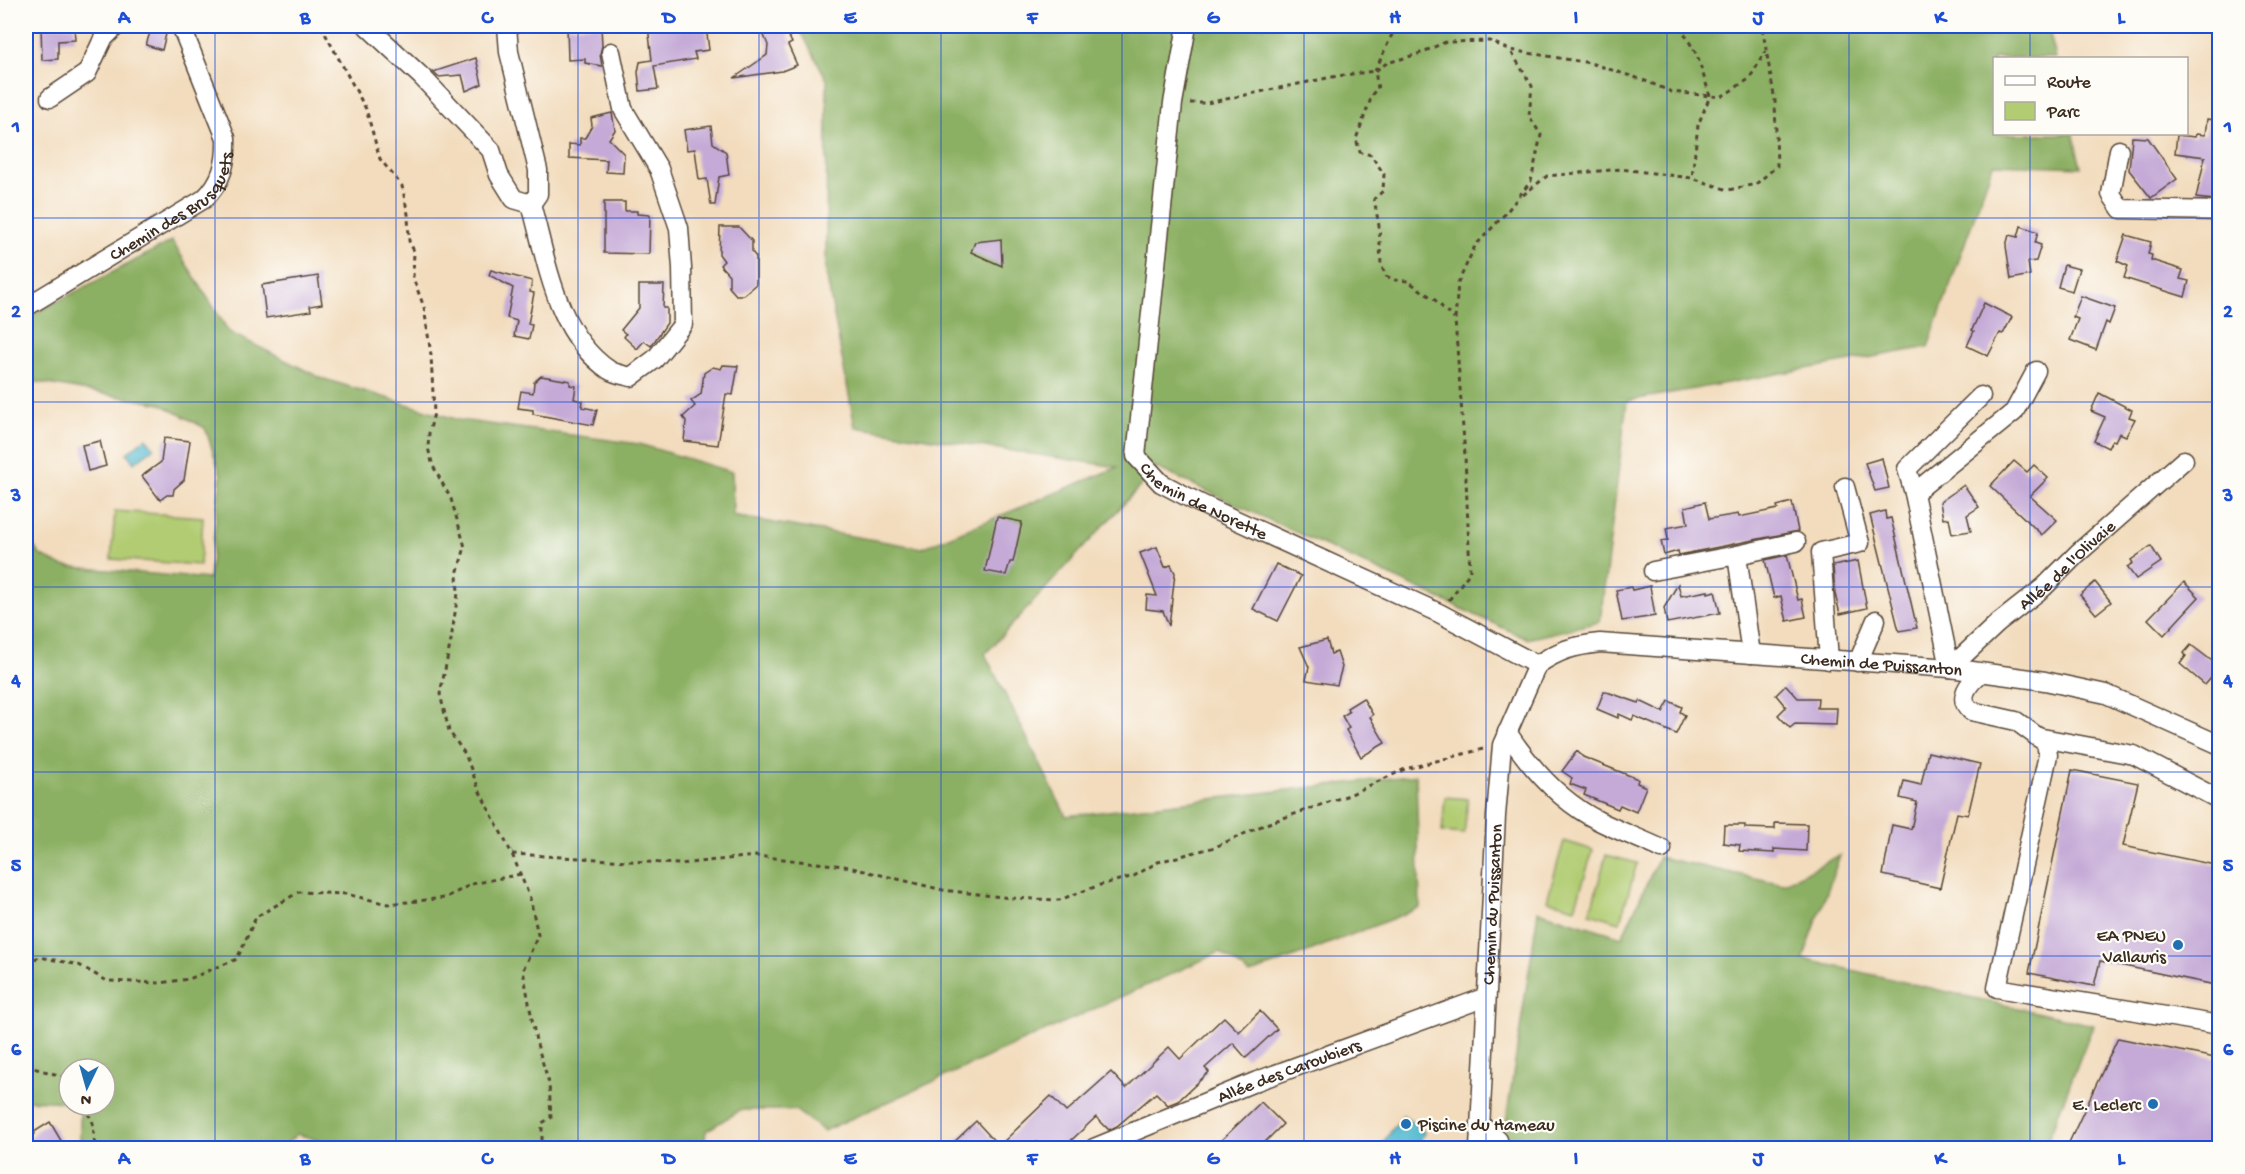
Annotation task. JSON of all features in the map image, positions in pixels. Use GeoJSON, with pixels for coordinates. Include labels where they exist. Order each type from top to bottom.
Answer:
{"type":"FeatureCollection","features":[{"type":"Feature","properties":{"kind":"street"},"geometry":{"type":"LineString","coordinates":[[51,98],[87,73],[103,39],[116,26]]}},
{"type":"Feature","properties":{"kind":"street","name":"Chemin des Brusquets"},"geometry":{"type":"LineString","coordinates":[[26,307],[204,199],[214,190],[222,174],[226,156],[226,138],[181,26]]}},
{"type":"Feature","properties":{"kind":"street"},"geometry":{"type":"LineString","coordinates":[[367,26],[422,77],[491,150],[499,175],[514,198],[531,204]]}},
{"type":"Feature","properties":{"kind":"street"},"geometry":{"type":"LineString","coordinates":[[507,26],[509,52],[538,170],[538,194],[531,204]]}},
{"type":"Feature","properties":{"kind":"street","name":"Chemin de Norette"},"geometry":{"type":"LineString","coordinates":[[1187,26],[1173,103],[1136,456],[1161,483],[1439,613],[1537,665]]}},
{"type":"Feature","properties":{"kind":"street"},"geometry":{"type":"LineString","coordinates":[[531,204],[559,304],[579,341],[610,371],[631,377],[656,359],[683,324],[682,268],[679,228],[659,169],[623,109],[612,52]]}},
{"type":"Feature","properties":{"kind":"street"},"geometry":{"type":"LineString","coordinates":[[2119,150],[2112,194],[2121,209],[2220,211]]}},
{"type":"Feature","properties":{"kind":"street"},"geometry":{"type":"LineString","coordinates":[[1914,493],[2014,412],[2036,371]]}},
{"type":"Feature","properties":{"kind":"street"},"geometry":{"type":"LineString","coordinates":[[1950,668],[1914,493],[1907,470],[1981,396]]}},
{"type":"Feature","properties":{"kind":"street","name":"Allée de l'Olivaie"},"geometry":{"type":"LineString","coordinates":[[1950,668],[1997,624],[2044,587],[2078,553],[2184,460]]}},
{"type":"Feature","properties":{"kind":"street"},"geometry":{"type":"LineString","coordinates":[[1829,660],[1821,552],[1860,543],[1845,487]]}},
{"type":"Feature","properties":{"kind":"street"},"geometry":{"type":"LineString","coordinates":[[1653,571],[1796,542]]}},
{"type":"Feature","properties":{"kind":"street"},"geometry":{"type":"LineString","coordinates":[[1737,555],[1751,654]]}},
{"type":"Feature","properties":{"kind":"street"},"geometry":{"type":"LineString","coordinates":[[1858,662],[1876,620]]}},
{"type":"Feature","properties":{"kind":"street","name":"Chemin de Puissanton"},"geometry":{"type":"LineString","coordinates":[[1537,665],[1555,652],[1574,646],[1600,643],[1950,668],[2045,681],[2106,694],[2220,745]]}},
{"type":"Feature","properties":{"kind":"street","name":"Chemin du Puissanton"},"geometry":{"type":"LineString","coordinates":[[1479,1149],[1496,816],[1504,738],[1537,665]]}},
{"type":"Feature","properties":{"kind":"street"},"geometry":{"type":"LineString","coordinates":[[1981,673],[1968,686],[1964,701],[1966,706],[1971,711],[2016,721],[2046,743],[2048,754],[1997,988],[2220,1025]]}},
{"type":"Feature","properties":{"kind":"street"},"geometry":{"type":"LineString","coordinates":[[2035,737],[2134,755],[2220,800]]}},
{"type":"Feature","properties":{"kind":"street"},"geometry":{"type":"LineString","coordinates":[[1504,738],[1570,804],[1598,821],[1662,849]]}},
{"type":"Feature","properties":{"kind":"street","name":"Allée des Caroubiers"},"geometry":{"type":"LineString","coordinates":[[1094,1149],[1257,1082],[1486,997]]}},
{"type":"Feature","properties":{"kind":"street"},"geometry":{"type":"LineString","coordinates":[[1480,1124],[1498,1140],[1497,1149]]}},
{"type":"Feature","properties":{"kind":"path"},"geometry":{"type":"LineString","coordinates":[[321,26],[366,109],[380,159],[402,186],[408,214],[409,241],[414,251],[413,278],[424,307],[431,355],[434,413],[428,448],[433,466],[451,499],[465,547],[457,574],[458,593],[440,694],[449,731],[465,754],[480,792],[512,854],[530,898],[538,935],[523,970],[536,1041],[549,1083],[551,1118],[543,1123],[542,1149]]}},
{"type":"Feature","properties":{"kind":"path"},"geometry":{"type":"LineString","coordinates":[[1396,26],[1375,71],[1378,89],[1372,93],[1356,139],[1360,152],[1371,155],[1384,174],[1383,191],[1374,199],[1379,226],[1381,265],[1386,276],[1395,280],[1408,281],[1435,300],[1455,320]]}},
{"type":"Feature","properties":{"kind":"path"},"geometry":{"type":"LineString","coordinates":[[1680,26],[1697,55],[1710,96],[1698,125],[1692,178]]}},
{"type":"Feature","properties":{"kind":"path"},"geometry":{"type":"LineString","coordinates":[[1517,199],[1547,176],[1622,169],[1692,178],[1728,190],[1756,184],[1777,166],[1775,101],[1762,26]]}},
{"type":"Feature","properties":{"kind":"path"},"geometry":{"type":"LineString","coordinates":[[1173,103],[1207,104],[1337,76],[1375,71],[1387,63],[1418,54],[1446,42],[1490,41],[1510,50],[1590,63],[1672,92],[1720,97],[1749,78],[1766,51]]}},
{"type":"Feature","properties":{"kind":"path"},"geometry":{"type":"LineString","coordinates":[[1439,613],[1470,572],[1465,456],[1455,320],[1458,283],[1475,246],[1531,181],[1541,135],[1529,116],[1532,86],[1510,50]]}},
{"type":"Feature","properties":{"kind":"path"},"geometry":{"type":"LineString","coordinates":[[512,854],[679,864],[756,856],[768,857],[844,866],[943,890],[1011,898],[1059,900],[1134,876],[1158,862],[1215,847],[1266,825],[1349,795],[1405,769],[1504,738]]}},
{"type":"Feature","properties":{"kind":"path"},"geometry":{"type":"LineString","coordinates":[[26,962],[40,957],[79,965],[107,981],[160,983],[189,979],[237,959],[256,917],[299,892],[346,894],[388,904],[445,898],[472,884],[521,874]]}},
{"type":"Feature","properties":{"kind":"path"},"geometry":{"type":"LineString","coordinates":[[26,1066],[57,1075]]}},
{"type":"Feature","properties":{"kind":"path"},"geometry":{"type":"LineString","coordinates":[[90,1117],[93,1123],[95,1149]]}},
{"type":"Feature","properties":{"kind":"green space"},"geometry":{"type":"Polygon","coordinates":[[[798,26],[2048,26],[2056,57],[1993,57],[1993,135],[2073,135],[2081,167],[1993,164],[1928,347],[1627,401],[1600,622],[1527,639],[1157,468],[985,654],[1066,816],[1416,775],[1420,908],[1250,974],[1220,952],[824,1131],[795,1110],[740,1110],[706,1131],[704,1148],[345,1148],[297,1134],[282,1148],[80,1148],[80,1117],[117,1117],[117,1057],[57,1057],[57,1101],[26,1100],[26,536],[40,555],[62,566],[209,579],[221,475],[205,428],[161,404],[26,380],[26,318],[172,241],[229,332],[321,378],[459,420],[639,444],[732,472],[733,516],[922,548],[1118,467],[855,427],[826,273],[827,80],[798,26]]]}},
{"type":"Feature","properties":{"kind":"green space"},"geometry":{"type":"Polygon","coordinates":[[[115,511],[203,517],[200,565],[111,559],[115,511]]]}},
{"type":"Feature","properties":{"kind":"green space"},"geometry":{"type":"Polygon","coordinates":[[[1445,797],[1468,799],[1464,834],[1442,832],[1445,797]]]}},
{"type":"Feature","properties":{"kind":"green space"},"geometry":{"type":"Polygon","coordinates":[[[1564,841],[1593,850],[1575,908],[1547,900],[1564,841]]]}},
{"type":"Feature","properties":{"kind":"green space"},"geometry":{"type":"Polygon","coordinates":[[[1606,855],[1637,863],[1620,922],[1590,913],[1606,855]]]}},
{"type":"Feature","properties":{"kind":"green space"},"geometry":{"type":"Polygon","coordinates":[[[1840,855],[1803,959],[2093,1025],[2045,1148],[1502,1148],[1538,911],[1622,937],[1659,857],[1783,884],[1840,855]]]}},
{"type":"Feature","properties":{"kind":"water"},"geometry":{"type":"Polygon","coordinates":[[[146,438],[154,448],[134,463],[127,453],[146,438]]]}},
{"type":"Feature","properties":{"kind":"water","name":"Piscine du Hameau"},"geometry":{"type":"Polygon","coordinates":[[[1403,1115],[1425,1133],[1415,1148],[1379,1148],[1403,1115]]]}},
{"type":"Feature","properties":{"kind":"building"},"geometry":{"type":"Polygon","coordinates":[[[41,26],[74,26],[75,40],[58,41],[58,59],[42,60],[41,26]]]}},
{"type":"Feature","properties":{"kind":"building"},"geometry":{"type":"Polygon","coordinates":[[[152,26],[168,26],[162,50],[146,45],[152,26]]]}},
{"type":"Feature","properties":{"kind":"building"},"geometry":{"type":"Polygon","coordinates":[[[567,26],[601,26],[602,66],[585,63],[585,59],[568,60],[567,26]]]}},
{"type":"Feature","properties":{"kind":"building"},"geometry":{"type":"Polygon","coordinates":[[[648,26],[706,26],[709,50],[694,52],[696,59],[654,66],[658,89],[640,91],[638,72],[640,62],[652,60],[648,26]]]}},
{"type":"Feature","properties":{"kind":"building"},"geometry":{"type":"Polygon","coordinates":[[[760,26],[781,26],[783,32],[786,31],[792,43],[788,45],[797,65],[782,71],[734,78],[767,55],[768,45],[760,26]]]}},
{"type":"Feature","properties":{"kind":"building"},"geometry":{"type":"Polygon","coordinates":[[[476,58],[482,84],[466,91],[462,75],[438,77],[433,72],[476,58]]]}},
{"type":"Feature","properties":{"kind":"building"},"geometry":{"type":"Polygon","coordinates":[[[612,113],[615,130],[609,139],[624,154],[623,173],[606,172],[607,160],[569,158],[569,144],[580,145],[580,138],[585,138],[592,126],[591,118],[612,113]]]}},
{"type":"Feature","properties":{"kind":"building"},"geometry":{"type":"Polygon","coordinates":[[[2207,119],[2220,121],[2220,169],[2214,200],[2196,198],[2205,157],[2175,153],[2177,135],[2195,137],[2196,134],[2205,135],[2207,119]]]}},
{"type":"Feature","properties":{"kind":"building"},"geometry":{"type":"Polygon","coordinates":[[[711,126],[713,143],[726,152],[729,175],[719,177],[715,205],[711,205],[707,179],[699,180],[695,149],[687,150],[684,130],[711,126]]]}},
{"type":"Feature","properties":{"kind":"building"},"geometry":{"type":"Polygon","coordinates":[[[2132,137],[2148,138],[2177,179],[2151,198],[2129,170],[2132,137]]]}},
{"type":"Feature","properties":{"kind":"building"},"geometry":{"type":"Polygon","coordinates":[[[604,202],[625,202],[625,211],[637,211],[637,214],[650,215],[649,254],[604,253],[604,202]]]}},
{"type":"Feature","properties":{"kind":"building"},"geometry":{"type":"Polygon","coordinates":[[[2021,226],[2038,232],[2035,243],[2041,245],[2036,261],[2028,262],[2030,275],[2011,279],[2006,246],[2009,235],[2018,237],[2021,226]]]}},
{"type":"Feature","properties":{"kind":"building"},"geometry":{"type":"Polygon","coordinates":[[[720,227],[739,227],[752,241],[752,252],[756,257],[756,284],[743,295],[736,295],[729,287],[729,275],[720,265],[724,261],[719,254],[720,227]]]}},
{"type":"Feature","properties":{"kind":"building"},"geometry":{"type":"Polygon","coordinates":[[[2126,235],[2151,242],[2148,254],[2152,255],[2151,260],[2183,270],[2180,279],[2189,281],[2185,297],[2124,278],[2128,266],[2117,261],[2126,235]]]}},
{"type":"Feature","properties":{"kind":"building"},"geometry":{"type":"Polygon","coordinates":[[[1001,239],[1002,266],[971,252],[975,242],[1001,239]]]}},
{"type":"Feature","properties":{"kind":"building"},"geometry":{"type":"Polygon","coordinates":[[[2064,265],[2079,269],[2072,291],[2058,287],[2064,265]]]}},
{"type":"Feature","properties":{"kind":"building"},"geometry":{"type":"Polygon","coordinates":[[[491,270],[532,281],[530,292],[534,293],[528,324],[532,325],[529,339],[514,336],[517,321],[507,318],[513,288],[489,275],[491,270]]]}},
{"type":"Feature","properties":{"kind":"building"},"geometry":{"type":"Polygon","coordinates":[[[318,276],[322,304],[310,306],[311,311],[266,318],[262,285],[318,276]]]}},
{"type":"Feature","properties":{"kind":"building"},"geometry":{"type":"Polygon","coordinates":[[[639,285],[664,285],[663,308],[667,308],[667,323],[651,346],[644,341],[637,349],[624,337],[626,334],[621,330],[639,308],[639,285]]]}},
{"type":"Feature","properties":{"kind":"building"},"geometry":{"type":"Polygon","coordinates":[[[2081,296],[2115,308],[2109,324],[2106,322],[2096,350],[2070,340],[2078,319],[2073,317],[2081,296]]]}},
{"type":"Feature","properties":{"kind":"building"},"geometry":{"type":"Polygon","coordinates":[[[1984,303],[2012,317],[2003,334],[2000,333],[1988,356],[1967,346],[1984,303]]]}},
{"type":"Feature","properties":{"kind":"building"},"geometry":{"type":"Polygon","coordinates":[[[723,365],[738,366],[733,395],[726,394],[718,445],[684,441],[686,421],[683,417],[695,406],[691,401],[701,394],[704,373],[713,367],[721,369],[723,365]]]}},
{"type":"Feature","properties":{"kind":"building"},"geometry":{"type":"Polygon","coordinates":[[[541,376],[570,381],[570,385],[576,386],[574,399],[583,401],[582,407],[597,410],[593,425],[533,414],[533,410],[518,408],[521,391],[533,393],[534,382],[541,376]]]}},
{"type":"Feature","properties":{"kind":"building"},"geometry":{"type":"Polygon","coordinates":[[[2099,393],[2132,410],[2129,417],[2135,419],[2126,436],[2119,433],[2108,448],[2094,441],[2105,417],[2091,411],[2099,393]]]}},
{"type":"Feature","properties":{"kind":"building"},"geometry":{"type":"Polygon","coordinates":[[[164,438],[190,441],[184,480],[174,489],[173,495],[167,495],[160,500],[142,476],[161,462],[164,438]]]}},
{"type":"Feature","properties":{"kind":"building"},"geometry":{"type":"Polygon","coordinates":[[[100,441],[106,466],[88,471],[82,445],[100,441]]]}},
{"type":"Feature","properties":{"kind":"building"},"geometry":{"type":"Polygon","coordinates":[[[1882,458],[1889,488],[1875,491],[1865,463],[1882,458]]]}},
{"type":"Feature","properties":{"kind":"building"},"geometry":{"type":"Polygon","coordinates":[[[2014,461],[2027,472],[2034,465],[2048,478],[2030,496],[2057,520],[2042,535],[1990,486],[2014,461]]]}},
{"type":"Feature","properties":{"kind":"building"},"geometry":{"type":"Polygon","coordinates":[[[1964,485],[1979,507],[1967,515],[1971,531],[1952,534],[1949,518],[1943,519],[1940,502],[1964,485]]]}},
{"type":"Feature","properties":{"kind":"building"},"geometry":{"type":"Polygon","coordinates":[[[1705,502],[1709,519],[1738,514],[1739,517],[1778,509],[1777,506],[1792,502],[1798,531],[1679,555],[1678,551],[1664,555],[1661,541],[1668,540],[1666,528],[1688,524],[1685,507],[1705,502]]]}},
{"type":"Feature","properties":{"kind":"building"},"geometry":{"type":"Polygon","coordinates":[[[1885,511],[1886,519],[1891,518],[1917,628],[1899,631],[1870,515],[1885,511]]]}},
{"type":"Feature","properties":{"kind":"building"},"geometry":{"type":"Polygon","coordinates":[[[997,517],[1022,522],[1013,562],[1010,562],[1006,575],[985,571],[997,517]]]}},
{"type":"Feature","properties":{"kind":"building"},"geometry":{"type":"Polygon","coordinates":[[[2151,546],[2161,562],[2136,579],[2127,567],[2133,563],[2131,560],[2151,546]]]}},
{"type":"Feature","properties":{"kind":"building"},"geometry":{"type":"Polygon","coordinates":[[[1157,547],[1165,567],[1171,565],[1175,573],[1169,626],[1163,611],[1146,609],[1147,595],[1157,596],[1140,553],[1157,547]]]}},
{"type":"Feature","properties":{"kind":"building"},"geometry":{"type":"Polygon","coordinates":[[[1787,555],[1798,600],[1802,599],[1806,617],[1787,621],[1781,596],[1774,598],[1765,560],[1787,555]]]}},
{"type":"Feature","properties":{"kind":"building"},"geometry":{"type":"Polygon","coordinates":[[[1858,561],[1867,608],[1840,614],[1835,594],[1833,566],[1858,561]]]}},
{"type":"Feature","properties":{"kind":"building"},"geometry":{"type":"Polygon","coordinates":[[[1276,564],[1301,576],[1278,621],[1253,609],[1276,564]]]}},
{"type":"Feature","properties":{"kind":"building"},"geometry":{"type":"Polygon","coordinates":[[[2095,582],[2111,602],[2096,614],[2080,595],[2095,582]]]}},
{"type":"Feature","properties":{"kind":"building"},"geometry":{"type":"Polygon","coordinates":[[[2184,582],[2199,597],[2164,635],[2148,619],[2184,582]]]}},
{"type":"Feature","properties":{"kind":"building"},"geometry":{"type":"Polygon","coordinates":[[[1678,584],[1681,596],[1715,591],[1720,613],[1667,623],[1664,608],[1678,584]]]}},
{"type":"Feature","properties":{"kind":"building"},"geometry":{"type":"Polygon","coordinates":[[[1650,586],[1655,616],[1622,621],[1616,590],[1631,587],[1632,590],[1650,586]]]}},
{"type":"Feature","properties":{"kind":"building"},"geometry":{"type":"Polygon","coordinates":[[[1327,640],[1331,654],[1337,652],[1342,667],[1337,685],[1306,680],[1309,667],[1300,647],[1327,640]]]}},
{"type":"Feature","properties":{"kind":"building"},"geometry":{"type":"Polygon","coordinates":[[[2191,645],[2220,667],[2220,685],[2211,678],[2205,685],[2180,664],[2186,656],[2184,653],[2191,645]]]}},
{"type":"Feature","properties":{"kind":"building"},"geometry":{"type":"Polygon","coordinates":[[[1786,685],[1798,698],[1818,698],[1817,708],[1837,708],[1836,725],[1795,724],[1790,728],[1778,715],[1786,707],[1776,695],[1786,685]]]}},
{"type":"Feature","properties":{"kind":"building"},"geometry":{"type":"Polygon","coordinates":[[[1604,691],[1639,703],[1640,701],[1663,712],[1669,701],[1682,707],[1680,712],[1685,715],[1676,734],[1634,716],[1632,720],[1619,714],[1618,718],[1597,709],[1604,691]]]}},
{"type":"Feature","properties":{"kind":"building"},"geometry":{"type":"Polygon","coordinates":[[[1363,698],[1373,715],[1370,717],[1385,743],[1361,757],[1346,730],[1349,728],[1342,716],[1349,712],[1347,708],[1363,698]]]}},
{"type":"Feature","properties":{"kind":"building"},"geometry":{"type":"Polygon","coordinates":[[[1577,751],[1583,757],[1638,779],[1637,783],[1646,787],[1636,812],[1620,805],[1618,809],[1584,795],[1586,790],[1570,784],[1572,778],[1562,771],[1577,751]]]}},
{"type":"Feature","properties":{"kind":"building"},"geometry":{"type":"Polygon","coordinates":[[[1928,752],[1980,764],[1968,815],[1957,813],[1940,888],[1883,875],[1892,825],[1911,829],[1917,802],[1900,798],[1904,781],[1921,785],[1928,752]]]}},
{"type":"Feature","properties":{"kind":"building"},"geometry":{"type":"Polygon","coordinates":[[[2072,770],[2138,783],[2123,846],[2220,866],[2220,986],[2100,961],[2094,986],[2029,973],[2072,770]]]}},
{"type":"Feature","properties":{"kind":"building"},"geometry":{"type":"Polygon","coordinates":[[[1775,823],[1807,824],[1806,851],[1774,849],[1774,853],[1739,851],[1740,845],[1723,843],[1724,825],[1775,829],[1775,823]]]}},
{"type":"Feature","properties":{"kind":"building"},"geometry":{"type":"Polygon","coordinates":[[[1260,1011],[1277,1029],[1246,1058],[1233,1043],[1205,1068],[1209,1072],[1178,1101],[1168,1105],[1156,1093],[1117,1126],[1109,1130],[1096,1117],[1062,1149],[1043,1149],[1037,1142],[1031,1149],[947,1149],[976,1121],[999,1146],[1051,1096],[1066,1112],[1111,1072],[1126,1088],[1169,1047],[1180,1059],[1224,1017],[1239,1032],[1260,1011]]]}},
{"type":"Feature","properties":{"kind":"building","name":"E. Leclerc"},"geometry":{"type":"Polygon","coordinates":[[[2118,1038],[2220,1059],[2220,1149],[2066,1149],[2118,1038]]]}},
{"type":"Feature","properties":{"kind":"building"},"geometry":{"type":"Polygon","coordinates":[[[1261,1102],[1283,1124],[1258,1149],[1212,1149],[1261,1102]]]}},
{"type":"Feature","properties":{"kind":"building"},"geometry":{"type":"Polygon","coordinates":[[[50,1122],[66,1149],[26,1149],[26,1140],[50,1122]]]}},
{"type":"Feature","properties":{"kind":"place","name":"EA PNEU Vallauris"},"geometry":{"type":"Point","coordinates":[2178,945]}},
{"type":"Feature","properties":{"kind":"place","name":"E. Leclerc"},"geometry":{"type":"Point","coordinates":[2153,1104]}},
{"type":"Feature","properties":{"kind":"place","name":"Piscine du Hameau"},"geometry":{"type":"Point","coordinates":[1406,1124]}}]}
